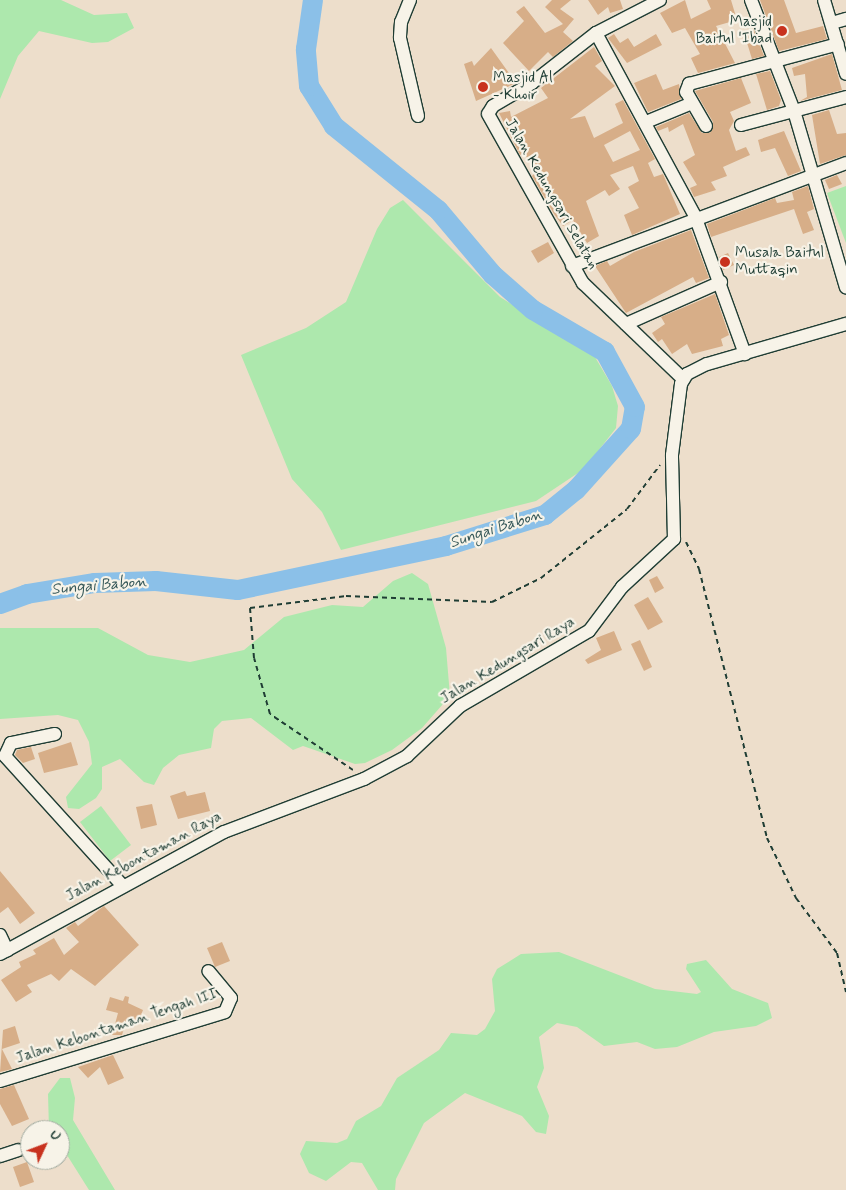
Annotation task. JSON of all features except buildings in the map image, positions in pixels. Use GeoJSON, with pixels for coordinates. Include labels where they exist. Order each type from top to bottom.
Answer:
{"type":"FeatureCollection","features":[{"type":"Feature","properties":{"kind":"street"},"geometry":{"type":"LineString","coordinates":[[410,0],[400,22],[400,38],[418,116]]}},
{"type":"Feature","properties":{"kind":"street"},"geometry":{"type":"LineString","coordinates":[[660,0],[596,33],[670,165],[695,216],[722,282],[745,354]]}},
{"type":"Feature","properties":{"kind":"street"},"geometry":{"type":"LineString","coordinates":[[751,0],[776,58],[794,111],[846,288]]}},
{"type":"Feature","properties":{"kind":"street"},"geometry":{"type":"LineString","coordinates":[[824,0],[846,74]]}},
{"type":"Feature","properties":{"kind":"street"},"geometry":{"type":"LineString","coordinates":[[832,23],[846,18]]}},
{"type":"Feature","properties":{"kind":"street","name":"Jalan Kedungsari Selatan"},"geometry":{"type":"LineString","coordinates":[[596,33],[532,83],[493,106],[489,118],[572,266],[626,324],[683,379]]}},
{"type":"Feature","properties":{"kind":"street"},"geometry":{"type":"LineString","coordinates":[[706,126],[686,92],[689,84],[776,58],[838,44]]}},
{"type":"Feature","properties":{"kind":"street"},"geometry":{"type":"LineString","coordinates":[[741,125],[846,97]]}},
{"type":"Feature","properties":{"kind":"street"},"geometry":{"type":"LineString","coordinates":[[646,122],[692,103]]}},
{"type":"Feature","properties":{"kind":"street"},"geometry":{"type":"LineString","coordinates":[[572,266],[695,216],[846,163]]}},
{"type":"Feature","properties":{"kind":"street"},"geometry":{"type":"LineString","coordinates":[[626,324],[722,282]]}},
{"type":"Feature","properties":{"kind":"street"},"geometry":{"type":"LineString","coordinates":[[676,534],[672,455],[683,379],[694,369],[846,324]]}},
{"type":"Feature","properties":{"kind":"street","name":"Jalan Kedungsari Raya"},"geometry":{"type":"LineString","coordinates":[[364,778],[407,756],[460,706],[589,631],[622,587],[676,534]]}},
{"type":"Feature","properties":{"kind":"street"},"geometry":{"type":"LineString","coordinates":[[55,734],[11,743],[5,756],[123,886]]}},
{"type":"Feature","properties":{"kind":"street","name":"Jalan Kebontaman Raya"},"geometry":{"type":"LineString","coordinates":[[3,952],[224,832],[364,778]]}},
{"type":"Feature","properties":{"kind":"street"},"geometry":{"type":"LineString","coordinates":[[0,935],[3,952]]}},
{"type":"Feature","properties":{"kind":"street","name":"Jalan Kebontaman Tengah III"},"geometry":{"type":"LineString","coordinates":[[0,1081],[225,1012],[232,998],[208,971]]}},
{"type":"Feature","properties":{"kind":"street"},"geometry":{"type":"LineString","coordinates":[[0,1156],[18,1150]]}},
{"type":"Feature","properties":{"kind":"path"},"geometry":{"type":"LineString","coordinates":[[364,778],[270,714],[254,658],[250,608],[346,596],[492,602],[541,578],[627,509],[672,455]]}},
{"type":"Feature","properties":{"kind":"path"},"geometry":{"type":"LineString","coordinates":[[676,534],[693,551],[699,569],[767,838],[796,898],[837,953],[846,992]]}},
{"type":"Feature","properties":{"kind":"green space"},"geometry":{"type":"Polygon","coordinates":[[[0,0],[61,0],[94,15],[127,13],[134,28],[108,42],[92,43],[39,31],[18,56],[0,99],[0,0]]]}},
{"type":"Feature","properties":{"kind":"green space"},"geometry":{"type":"Polygon","coordinates":[[[846,186],[846,243],[827,193],[846,186]]]}},
{"type":"Feature","properties":{"kind":"green space"},"geometry":{"type":"Polygon","coordinates":[[[403,200],[500,297],[595,357],[612,386],[618,406],[616,428],[584,469],[536,501],[341,550],[322,512],[292,479],[241,355],[306,328],[346,302],[377,229],[390,208],[403,200]]]}},
{"type":"Feature","properties":{"kind":"green space"},"geometry":{"type":"Polygon","coordinates":[[[412,573],[428,584],[446,648],[450,696],[422,728],[392,750],[365,763],[355,764],[303,746],[293,750],[251,718],[222,721],[214,729],[211,748],[179,755],[163,768],[154,785],[144,782],[120,759],[102,767],[102,789],[96,798],[79,809],[68,808],[66,797],[92,764],[89,742],[78,720],[58,715],[0,719],[0,628],[98,628],[148,655],[190,662],[244,650],[284,617],[332,605],[363,607],[393,581],[412,573]]]}},
{"type":"Feature","properties":{"kind":"green space"},"geometry":{"type":"Polygon","coordinates":[[[101,806],[131,845],[110,861],[80,822],[101,806]]]}},
{"type":"Feature","properties":{"kind":"green space"},"geometry":{"type":"Polygon","coordinates":[[[559,952],[655,989],[697,994],[701,992],[686,969],[687,964],[706,960],[732,989],[768,1003],[772,1018],[756,1026],[714,1032],[677,1047],[655,1049],[637,1042],[604,1046],[577,1027],[557,1023],[539,1037],[544,1068],[537,1087],[549,1116],[546,1134],[536,1132],[522,1116],[465,1093],[424,1123],[396,1179],[395,1190],[378,1190],[362,1163],[351,1162],[326,1181],[309,1173],[300,1154],[306,1141],[337,1143],[347,1139],[356,1121],[381,1106],[397,1078],[439,1050],[451,1033],[477,1035],[485,1029],[495,1011],[492,979],[497,969],[521,954],[559,952]]]}},
{"type":"Feature","properties":{"kind":"green space"},"geometry":{"type":"Polygon","coordinates":[[[60,1078],[70,1078],[75,1098],[73,1120],[115,1190],[89,1190],[70,1160],[70,1120],[49,1120],[48,1094],[60,1078]]]}},
{"type":"Feature","properties":{"kind":"waterway","name":"Sungai Babon"},"geometry":{"type":"LineString","coordinates":[[0,604],[27,594],[95,583],[156,581],[238,590],[446,546],[545,515],[576,490],[631,429],[635,407],[605,352],[533,310],[493,275],[438,210],[334,126],[309,86],[306,49],[313,0]]}},
{"type":"Feature","properties":{"kind":"place","name":"Masjid Baitul 'Ibad"},"geometry":{"type":"Point","coordinates":[782,31]}},
{"type":"Feature","properties":{"kind":"place","name":"Masjid Al - Khoir"},"geometry":{"type":"Point","coordinates":[483,87]}},
{"type":"Feature","properties":{"kind":"place","name":"Musala Baitul Muttaqin"},"geometry":{"type":"Point","coordinates":[725,262]}}]}
